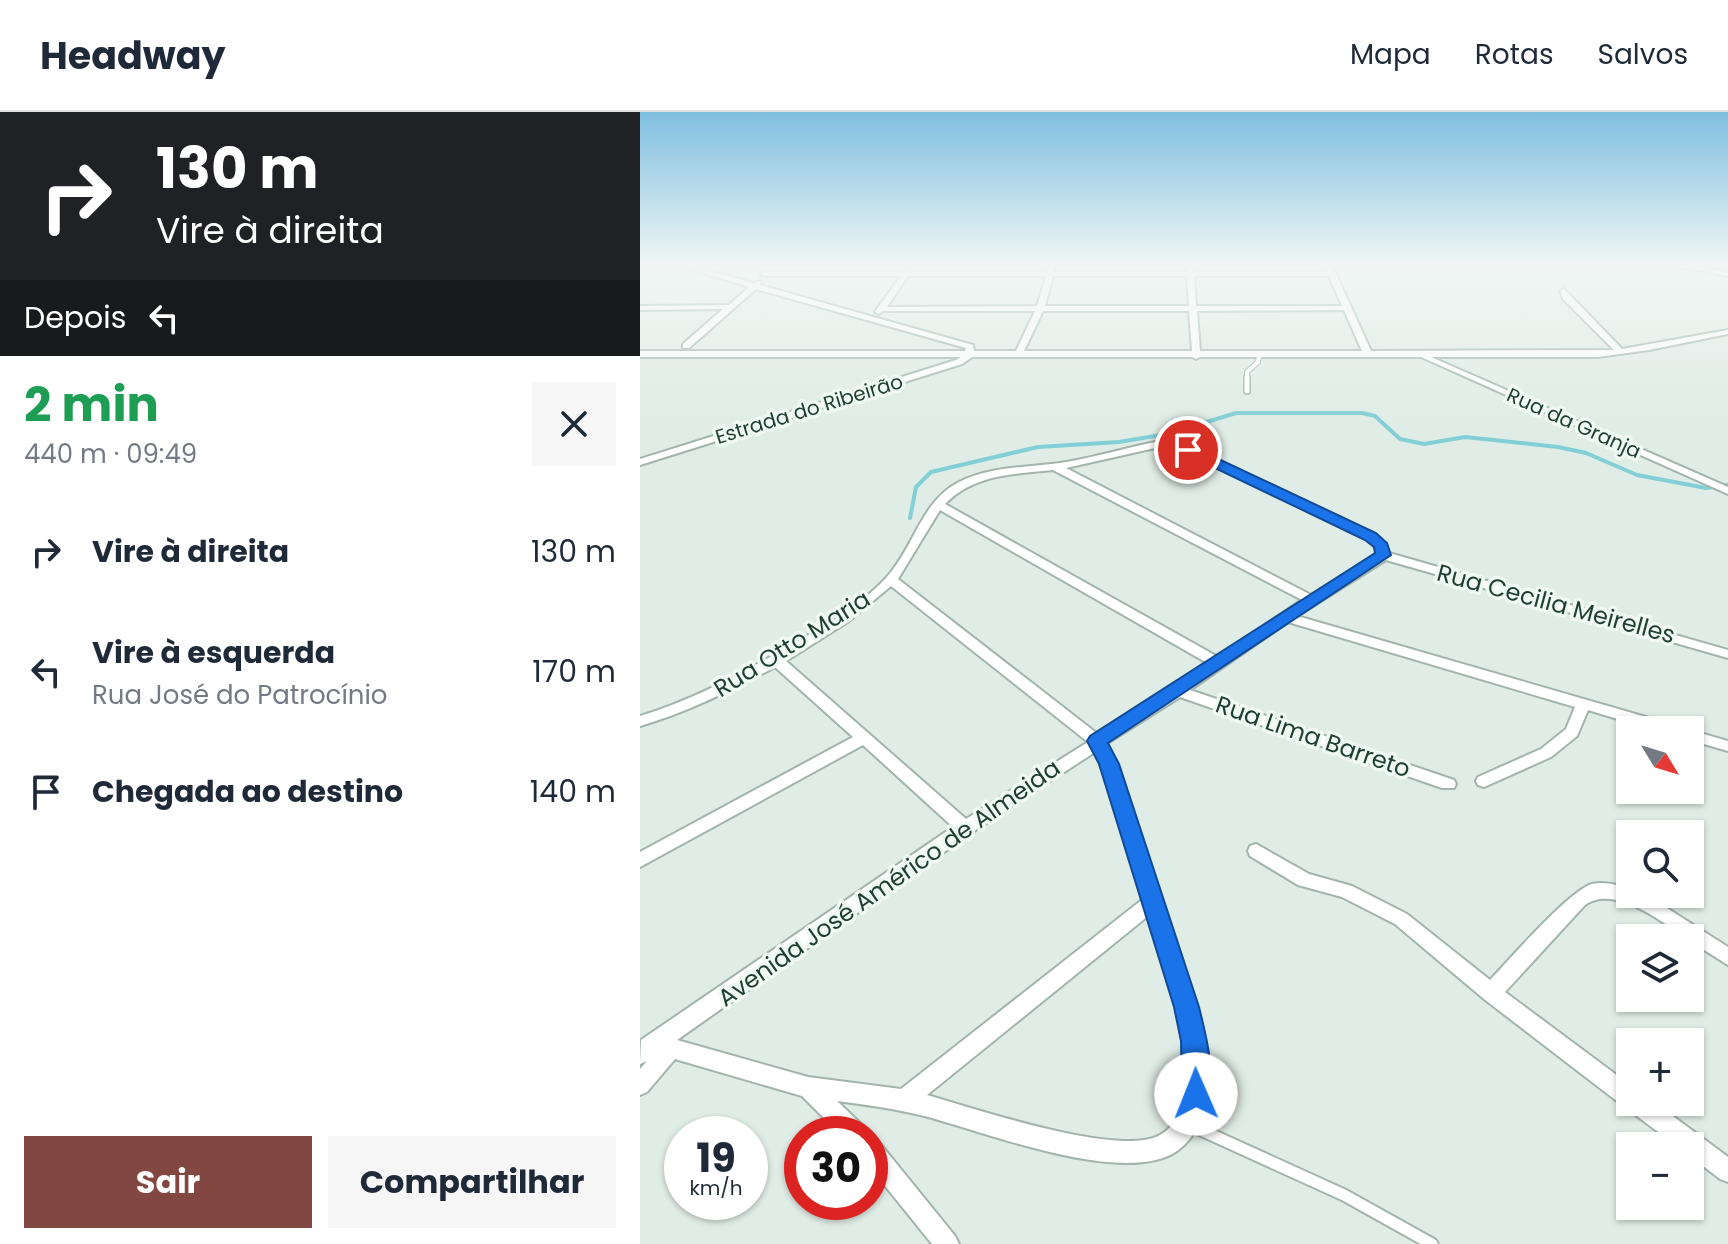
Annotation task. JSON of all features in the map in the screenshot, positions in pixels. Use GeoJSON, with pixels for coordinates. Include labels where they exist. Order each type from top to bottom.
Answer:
{"type":"FeatureCollection","features":[{"type":"Feature","properties":{"kind":"street"},"geometry":{"type":"LineString","coordinates":[[686,346],[718,319]]}},
{"type":"Feature","properties":{"kind":"street"},"geometry":{"type":"LineString","coordinates":[[869,319],[969,351]]}},
{"type":"Feature","properties":{"kind":"street"},"geometry":{"type":"LineString","coordinates":[[907,319],[992,347],[1021,351]]}},
{"type":"Feature","properties":{"kind":"street"},"geometry":{"type":"LineString","coordinates":[[1021,351],[1036,319]]}},
{"type":"Feature","properties":{"kind":"street"},"geometry":{"type":"LineString","coordinates":[[1193,319],[1195,352]]}},
{"type":"Feature","properties":{"kind":"street"},"geometry":{"type":"LineString","coordinates":[[1351,319],[1366,351]]}},
{"type":"Feature","properties":{"kind":"street"},"geometry":{"type":"LineString","coordinates":[[1588,319],[1621,352]]}},
{"type":"Feature","properties":{"kind":"street"},"geometry":{"type":"LineString","coordinates":[[640,354],[1366,351],[1421,355],[1621,352],[1728,332]]}},
{"type":"Feature","properties":{"kind":"street"},"geometry":{"type":"LineString","coordinates":[[640,346],[969,351],[992,347]]}},
{"type":"Feature","properties":{"kind":"street","name":"Estrada do Ribeirão"},"geometry":{"type":"LineString","coordinates":[[640,462],[959,362],[969,351]]}},
{"type":"Feature","properties":{"kind":"street"},"geometry":{"type":"LineString","coordinates":[[1195,352],[1259,356],[1366,351]]}},
{"type":"Feature","properties":{"kind":"street","name":"Rua da Granja"},"geometry":{"type":"LineString","coordinates":[[1421,355],[1728,491]]}},
{"type":"Feature","properties":{"kind":"street","name":"Rua Otto Maria"},"geometry":{"type":"LineString","coordinates":[[640,721],[700,701],[827,628],[891,580],[948,493],[973,481],[1155,445],[1179,447],[1371,536],[1382,546],[1382,556]]}},
{"type":"Feature","properties":{"kind":"street"},"geometry":{"type":"LineString","coordinates":[[1056,467],[1311,600]]}},
{"type":"Feature","properties":{"kind":"street"},"geometry":{"type":"LineString","coordinates":[[939,505],[1218,663]]}},
{"type":"Feature","properties":{"kind":"street","name":"Avenida José Américo de Almeida"},"geometry":{"type":"LineString","coordinates":[[640,1085],[651,1049],[965,828],[1382,556]]}},
{"type":"Feature","properties":{"kind":"street","name":"Rua Cecilia Meirelles"},"geometry":{"type":"LineString","coordinates":[[1382,556],[1728,654]]}},
{"type":"Feature","properties":{"kind":"street"},"geometry":{"type":"LineString","coordinates":[[651,1049],[808,1087],[904,1100],[1106,1153],[1146,1153],[1168,1145],[1187,1124],[1196,1094],[1194,1041],[1109,764],[1097,741],[891,580]]}},
{"type":"Feature","properties":{"kind":"street"},"geometry":{"type":"LineString","coordinates":[[1287,617],[1622,716]]}},
{"type":"Feature","properties":{"kind":"street"},"geometry":{"type":"LineString","coordinates":[[775,659],[965,828]]}},
{"type":"Feature","properties":{"kind":"street","name":"Rua Lima Barreto"},"geometry":{"type":"LineString","coordinates":[[1178,691],[1448,784]]}},
{"type":"Feature","properties":{"kind":"street"},"geometry":{"type":"LineString","coordinates":[[1484,781],[1546,753],[1572,732],[1583,705]]}},
{"type":"Feature","properties":{"kind":"street"},"geometry":{"type":"LineString","coordinates":[[640,860],[862,739]]}},
{"type":"Feature","properties":{"kind":"street"},"geometry":{"type":"LineString","coordinates":[[1704,739],[1728,746]]}},
{"type":"Feature","properties":{"kind":"street"},"geometry":{"type":"LineString","coordinates":[[1256,851],[1304,880],[1346,891],[1401,919],[1491,993],[1616,1087]]}},
{"type":"Feature","properties":{"kind":"street"},"geometry":{"type":"LineString","coordinates":[[1491,993],[1579,900],[1593,891],[1621,893],[1641,902],[1728,957]]}},
{"type":"Feature","properties":{"kind":"street"},"geometry":{"type":"LineString","coordinates":[[904,1100],[1152,902]]}},
{"type":"Feature","properties":{"kind":"street"},"geometry":{"type":"LineString","coordinates":[[808,1087],[837,1116]]}},
{"type":"Feature","properties":{"kind":"street"},"geometry":{"type":"LineString","coordinates":[[1655,1116],[1728,1171]]}},
{"type":"Feature","properties":{"kind":"street"},"geometry":{"type":"LineString","coordinates":[[888,1167],[947,1244]]}},
{"type":"Feature","properties":{"kind":"lane"},"geometry":{"type":"LineString","coordinates":[[1247,391],[1247,372],[1258,362],[1259,356]]}},
{"type":"Feature","properties":{"kind":"lane"},"geometry":{"type":"LineString","coordinates":[[1187,1124],[1344,1195],[1397,1221],[1432,1244]]}},
{"type":"Feature","properties":{"kind":"waterway"},"geometry":{"type":"LineString","coordinates":[[910,518],[916,487],[931,472],[1038,447],[1119,442],[1167,434],[1236,413],[1362,413],[1375,416],[1400,439],[1424,444],[1465,437],[1558,447],[1586,453],[1637,475],[1706,488],[1728,485]]}},
{"type":"Feature","properties":{"kind":"route"},"geometry":{"type":"LineString","coordinates":[[1188,450],[1371,536],[1383,550],[1382,557],[1097,741],[1109,764],[1186,1007],[1194,1041],[1196,1094]]}}]}
